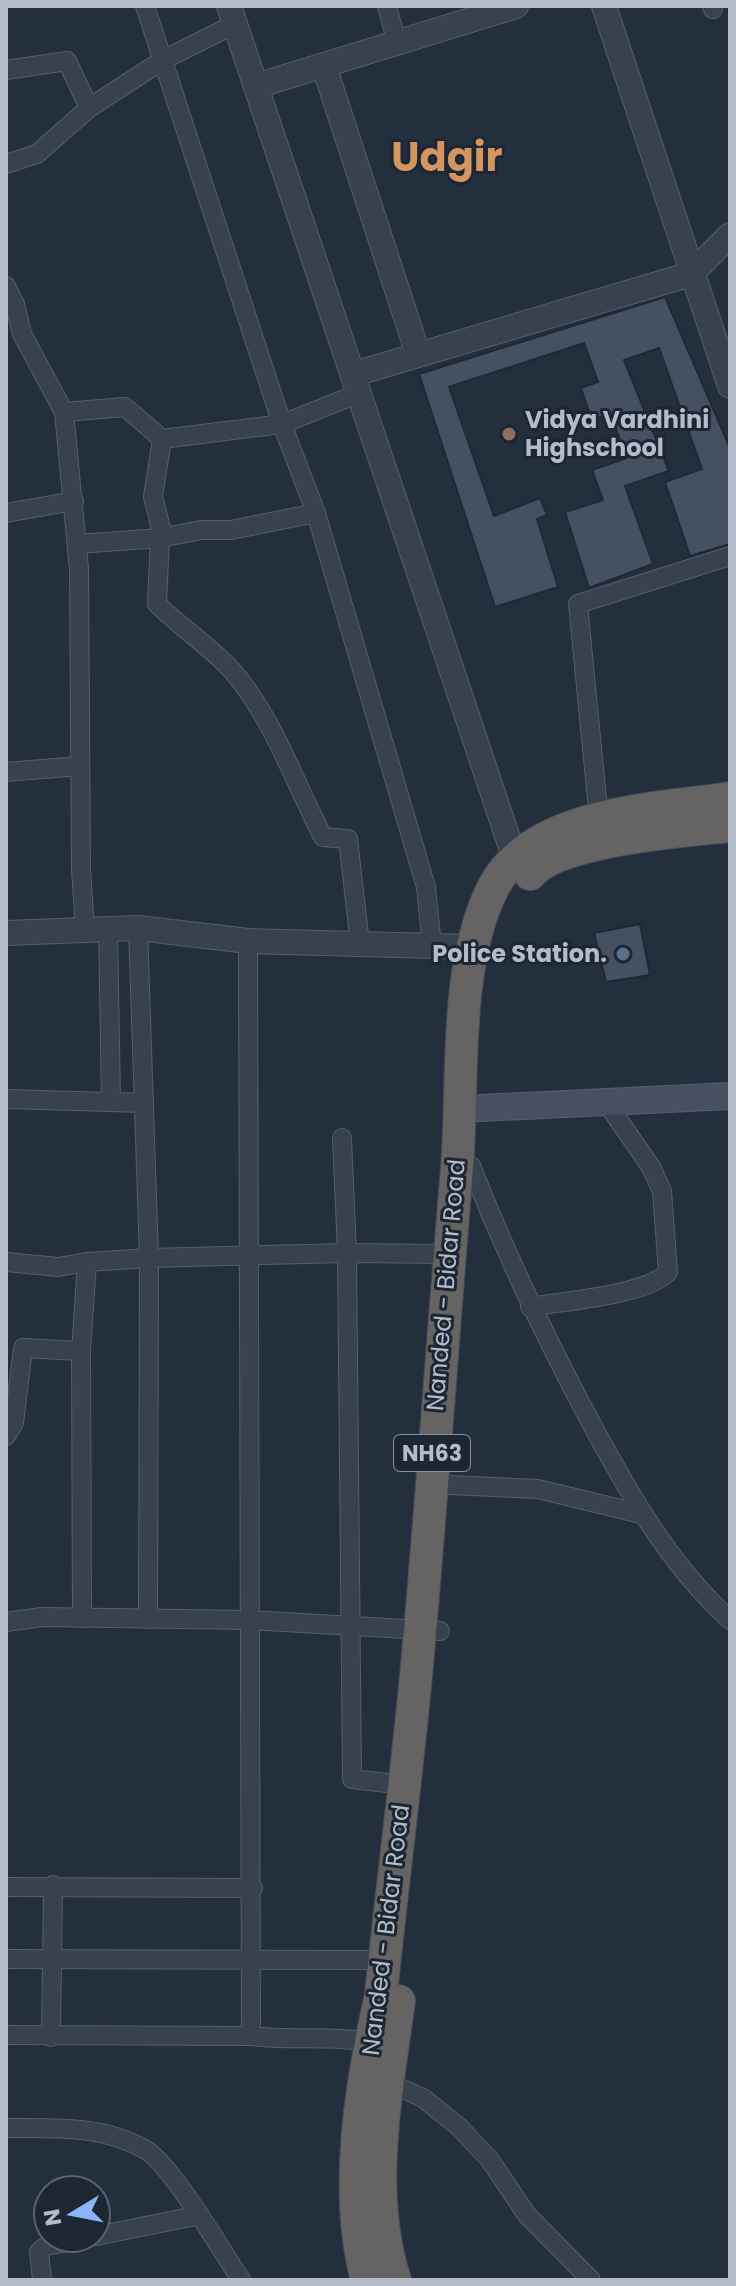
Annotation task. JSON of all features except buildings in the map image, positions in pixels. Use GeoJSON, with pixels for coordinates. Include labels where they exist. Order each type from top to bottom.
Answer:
{"type":"FeatureCollection","features":[{"type":"Feature","properties":{"kind":"highway","name":"Nanded - Bidar Road"},"geometry":{"type":"LineString","coordinates":[[440,1482],[471,1166],[464,1021],[474,947],[493,887],[515,859],[537,842],[577,824],[730,798]]}},
{"type":"Feature","properties":{"kind":"highway","name":"Nanded - Bidar Road"},"geometry":{"type":"LineString","coordinates":[[367,2280],[355,2224],[354,2189],[379,2079],[430,1630],[440,1482],[449,1254],[486,963],[505,910],[515,891],[534,869],[562,854],[612,842],[730,826]]}},
{"type":"Feature","properties":{"kind":"highway","name":"Nanded - Bidar Road"},"geometry":{"type":"LineString","coordinates":[[395,2280],[380,2212],[379,2079],[370,2042],[384,1960],[405,1785],[430,1630]]}},
{"type":"Feature","properties":{"kind":"main road"},"geometry":{"type":"LineString","coordinates":[[467,1109],[730,1096]]}},
{"type":"Feature","properties":{"kind":"street"},"geometry":{"type":"LineString","coordinates":[[145,6],[282,424],[316,513],[426,887],[432,946]]}},
{"type":"Feature","properties":{"kind":"street"},"geometry":{"type":"LineString","coordinates":[[387,6],[397,43]]}},
{"type":"Feature","properties":{"kind":"street"},"geometry":{"type":"LineString","coordinates":[[256,86],[516,6]]}},
{"type":"Feature","properties":{"kind":"street"},"geometry":{"type":"LineString","coordinates":[[604,6],[730,386]]}},
{"type":"Feature","properties":{"kind":"street"},"geometry":{"type":"LineString","coordinates":[[6,164],[37,154],[89,108],[232,15],[515,859]]}},
{"type":"Feature","properties":{"kind":"street"},"geometry":{"type":"LineString","coordinates":[[6,70],[67,61],[89,108]]}},
{"type":"Feature","properties":{"kind":"street"},"geometry":{"type":"LineString","coordinates":[[324,66],[418,354]]}},
{"type":"Feature","properties":{"kind":"street"},"geometry":{"type":"LineString","coordinates":[[64,412],[125,407],[162,439],[282,424],[418,354],[691,274],[730,235]]}},
{"type":"Feature","properties":{"kind":"street"},"geometry":{"type":"LineString","coordinates":[[8,293],[22,334],[64,412],[77,544],[80,766],[111,1102]]}},
{"type":"Feature","properties":{"kind":"street"},"geometry":{"type":"LineString","coordinates":[[162,439],[153,497],[162,532],[157,604],[210,647],[251,696],[265,717],[323,837],[348,839],[360,944]]}},
{"type":"Feature","properties":{"kind":"street"},"geometry":{"type":"LineString","coordinates":[[6,513],[74,501]]}},
{"type":"Feature","properties":{"kind":"street"},"geometry":{"type":"LineString","coordinates":[[77,544],[160,538],[201,530],[231,530],[316,513]]}},
{"type":"Feature","properties":{"kind":"street"},"geometry":{"type":"LineString","coordinates":[[599,820],[578,604],[730,556]]}},
{"type":"Feature","properties":{"kind":"street"},"geometry":{"type":"LineString","coordinates":[[6,772],[80,766]]}},
{"type":"Feature","properties":{"kind":"street"},"geometry":{"type":"LineString","coordinates":[[6,933],[138,928],[248,941],[474,947]]}},
{"type":"Feature","properties":{"kind":"street"},"geometry":{"type":"LineString","coordinates":[[138,928],[149,1258],[148,1619]]}},
{"type":"Feature","properties":{"kind":"street"},"geometry":{"type":"LineString","coordinates":[[248,941],[247,1255],[253,1888],[248,1959],[251,2036]]}},
{"type":"Feature","properties":{"kind":"street"},"geometry":{"type":"LineString","coordinates":[[6,1099],[144,1103]]}},
{"type":"Feature","properties":{"kind":"street"},"geometry":{"type":"LineString","coordinates":[[530,1307],[633,1288],[660,1281],[668,1272],[662,1191],[651,1167],[606,1102]]}},
{"type":"Feature","properties":{"kind":"street"},"geometry":{"type":"LineString","coordinates":[[342,1138],[347,1253],[352,1779],[405,1785]]}},
{"type":"Feature","properties":{"kind":"street"},"geometry":{"type":"LineString","coordinates":[[471,1166],[530,1307],[641,1514],[693,1586],[730,1620]]}},
{"type":"Feature","properties":{"kind":"street"},"geometry":{"type":"LineString","coordinates":[[6,1262],[58,1267],[149,1258],[449,1254]]}},
{"type":"Feature","properties":{"kind":"street"},"geometry":{"type":"LineString","coordinates":[[82,1618],[81,1351],[87,1262]]}},
{"type":"Feature","properties":{"kind":"street"},"geometry":{"type":"LineString","coordinates":[[6,1436],[14,1423],[23,1348],[81,1351]]}},
{"type":"Feature","properties":{"kind":"street"},"geometry":{"type":"LineString","coordinates":[[440,1482],[538,1489],[641,1514]]}},
{"type":"Feature","properties":{"kind":"street"},"geometry":{"type":"LineString","coordinates":[[6,1622],[42,1617],[250,1620],[430,1630]]}},
{"type":"Feature","properties":{"kind":"street"},"geometry":{"type":"LineString","coordinates":[[51,2037],[53,1885]]}},
{"type":"Feature","properties":{"kind":"street"},"geometry":{"type":"LineString","coordinates":[[6,1887],[253,1888]]}},
{"type":"Feature","properties":{"kind":"street"},"geometry":{"type":"LineString","coordinates":[[6,1959],[384,1960]]}},
{"type":"Feature","properties":{"kind":"street"},"geometry":{"type":"LineString","coordinates":[[6,2035],[251,2036],[292,2041],[342,2037],[370,2042]]}},
{"type":"Feature","properties":{"kind":"street"},"geometry":{"type":"LineString","coordinates":[[379,2079],[423,2098],[459,2127],[490,2160],[527,2215],[591,2280]]}},
{"type":"Feature","properties":{"kind":"street"},"geometry":{"type":"LineString","coordinates":[[6,2128],[80,2129],[117,2137],[149,2151],[200,2215],[241,2280]]}},
{"type":"Feature","properties":{"kind":"street"},"geometry":{"type":"LineString","coordinates":[[112,2233],[200,2215]]}},
{"type":"Feature","properties":{"kind":"street"},"geometry":{"type":"LineString","coordinates":[[39,2254],[42,2280]]}},
{"type":"Feature","properties":{"kind":"place","name":"Vidya Vardhini Highschool"},"geometry":{"type":"Point","coordinates":[509,434]}},
{"type":"Feature","properties":{"kind":"place","name":"Police Station."},"geometry":{"type":"Point","coordinates":[623,954]}},
{"type":"Feature","properties":{"kind":"district","name":"Udgir"},"geometry":{"type":"Point","coordinates":[447,157]}}]}
